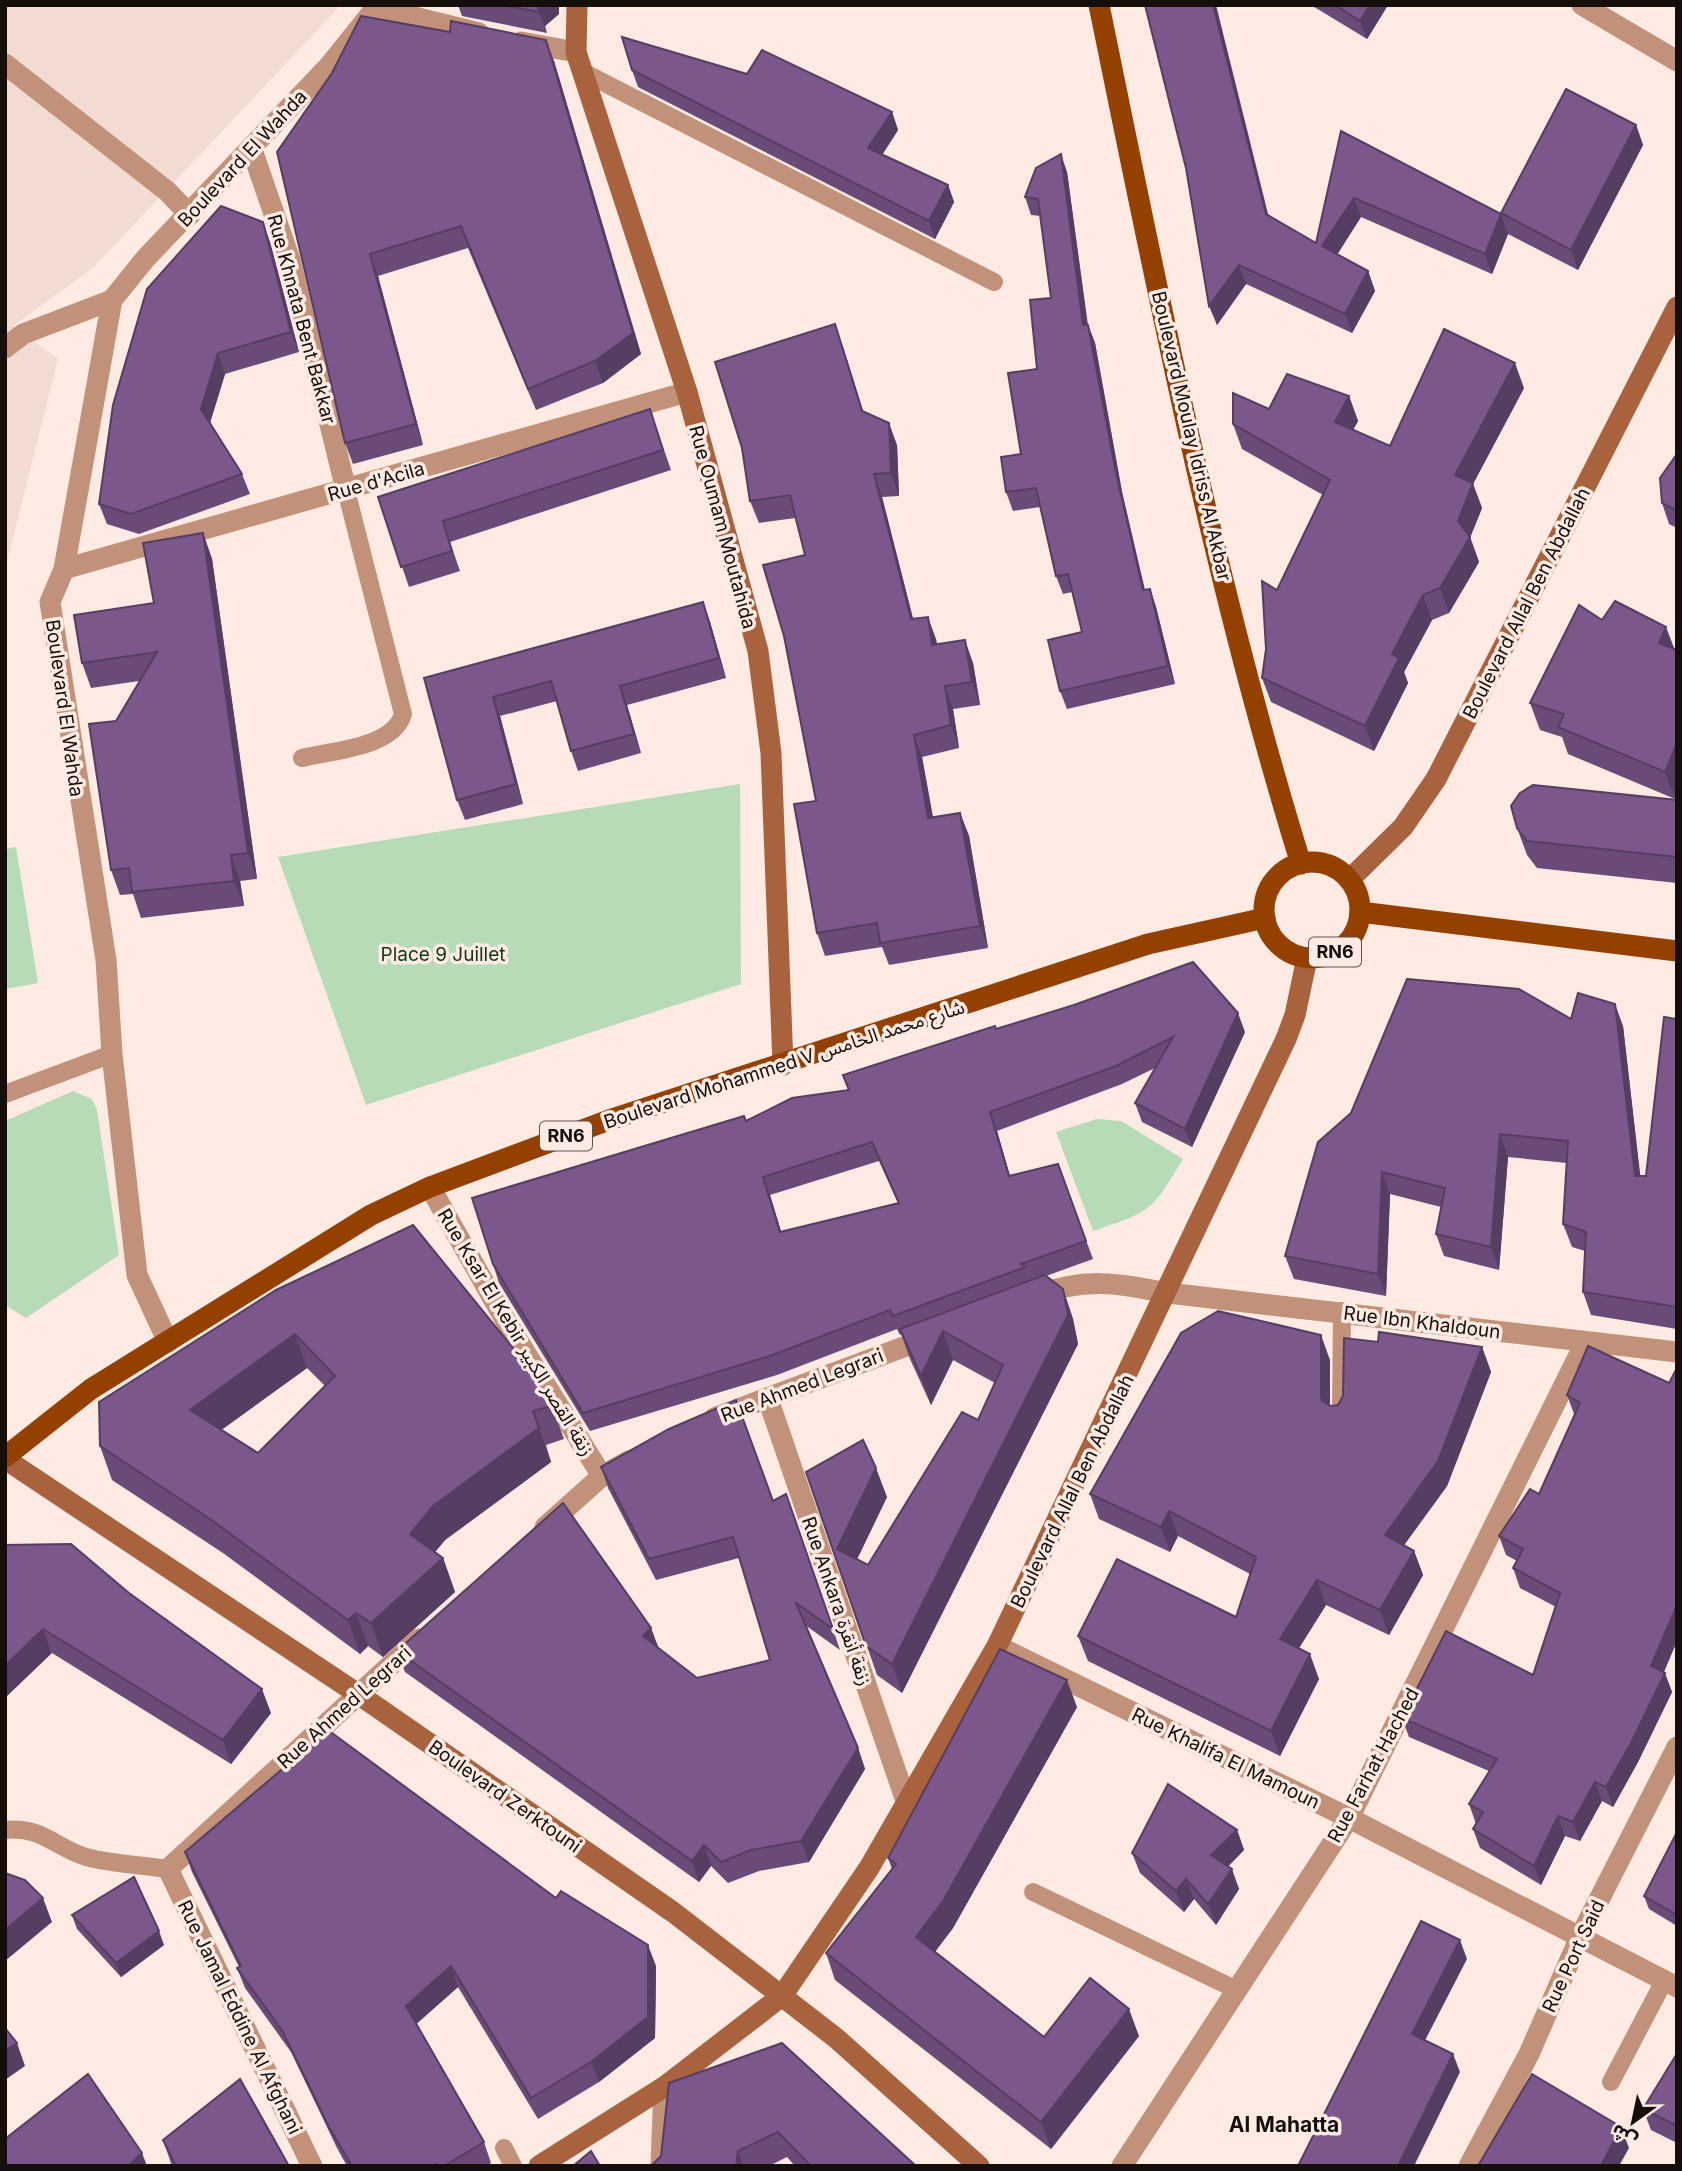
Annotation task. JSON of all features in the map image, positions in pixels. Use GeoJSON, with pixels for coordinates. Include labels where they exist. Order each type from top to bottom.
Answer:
{"type":"FeatureCollection","features":[{"type":"Feature","properties":{"kind":"main road","name":"Boulevard Moulay Idriss Al Akbar"},"geometry":{"type":"LineString","coordinates":[[1099,5],[1204,500],[1270,766],[1301,864]]}},
{"type":"Feature","properties":{"kind":"main road"},"geometry":{"type":"LineString","coordinates":[[1265,918],[1266,897],[1273,882],[1285,870],[1301,864],[1331,867],[1349,880]]}},
{"type":"Feature","properties":{"kind":"main road","name":"RN6"},"geometry":{"type":"LineString","coordinates":[[1265,918],[1279,945],[1290,953],[1307,958],[1330,955],[1345,945],[1356,929],[1360,912],[1357,896],[1349,880]]}},
{"type":"Feature","properties":{"kind":"main road","name":"RN6"},"geometry":{"type":"LineString","coordinates":[[1360,912],[1677,951]]}},
{"type":"Feature","properties":{"kind":"main road","name":"Boulevard Mohammed V شارع محمد الخامس"},"geometry":{"type":"LineString","coordinates":[[5,1458],[91,1389],[371,1215],[430,1187],[609,1120],[1148,944],[1265,918]]}},
{"type":"Feature","properties":{"kind":"street","name":"Rue Oumam Moutahida"},"geometry":{"type":"LineString","coordinates":[[577,5],[580,62],[687,392],[758,651],[765,698],[780,942],[783,1065]]}},
{"type":"Feature","properties":{"kind":"street"},"geometry":{"type":"LineString","coordinates":[[1582,5],[1677,61]]}},
{"type":"Feature","properties":{"kind":"street"},"geometry":{"type":"LineString","coordinates":[[376,8],[580,62]]}},
{"type":"Feature","properties":{"kind":"street","name":"Boulevard El Wahda"},"geometry":{"type":"LineString","coordinates":[[168,1342],[137,1275],[112,1054],[106,960],[50,602],[64,569],[112,300],[146,258],[252,150],[285,109],[329,66],[376,8]]}},
{"type":"Feature","properties":{"kind":"street"},"geometry":{"type":"LineString","coordinates":[[5,64],[167,191],[190,215]]}},
{"type":"Feature","properties":{"kind":"street","name":"Rue Khnata Bent Bakkar"},"geometry":{"type":"LineString","coordinates":[[252,150],[290,260],[346,489]]}},
{"type":"Feature","properties":{"kind":"street"},"geometry":{"type":"LineString","coordinates":[[5,348],[23,334],[112,300]]}},
{"type":"Feature","properties":{"kind":"street","name":"Boulevard Allal Ben Abdallah"},"geometry":{"type":"LineString","coordinates":[[1349,880],[1404,827],[1436,779],[1677,307]]}},
{"type":"Feature","properties":{"kind":"street","name":"Rue d'Acila"},"geometry":{"type":"LineString","coordinates":[[64,569],[687,392]]}},
{"type":"Feature","properties":{"kind":"street","name":"Boulevard Allal Ben Abdallah"},"geometry":{"type":"LineString","coordinates":[[539,2166],[664,2087],[782,1996],[869,1868],[997,1646],[1168,1293],[1286,1039],[1295,1015],[1307,958]]}},
{"type":"Feature","properties":{"kind":"street","name":"Rue Ksar El Kebir زنقة القصر الكبير"},"geometry":{"type":"LineString","coordinates":[[430,1187],[507,1323],[602,1476]]}},
{"type":"Feature","properties":{"kind":"street"},"geometry":{"type":"LineString","coordinates":[[1012,1305],[1075,1283],[1110,1282],[1168,1293]]}},
{"type":"Feature","properties":{"kind":"street","name":"Rue Ibn Khaldoun"},"geometry":{"type":"LineString","coordinates":[[1168,1293],[1342,1311],[1585,1343],[1677,1352]]}},
{"type":"Feature","properties":{"kind":"street","name":"Rue Ahmed Legrari"},"geometry":{"type":"LineString","coordinates":[[694,1427],[948,1330]]}},
{"type":"Feature","properties":{"kind":"street","name":"Rue Farhat Hached"},"geometry":{"type":"LineString","coordinates":[[1122,2166],[1349,1818],[1585,1343]]}},
{"type":"Feature","properties":{"kind":"street","name":"Rue Ankara زنقة أنقرة"},"geometry":{"type":"LineString","coordinates":[[768,1399],[906,1804]]}},
{"type":"Feature","properties":{"kind":"street"},"geometry":{"type":"LineString","coordinates":[[531,1539],[602,1476],[648,1450]]}},
{"type":"Feature","properties":{"kind":"street","name":"Boulevard Zerktouni"},"geometry":{"type":"LineString","coordinates":[[5,1458],[358,1694],[673,1912],[836,2038],[979,2166]]}},
{"type":"Feature","properties":{"kind":"street","name":"Rue Ahmed Legrari"},"geometry":{"type":"LineString","coordinates":[[168,1869],[439,1621]]}},
{"type":"Feature","properties":{"kind":"street","name":"Rue Khalifa El Mamoun"},"geometry":{"type":"LineString","coordinates":[[997,1646],[1349,1818],[1670,1984]]}},
{"type":"Feature","properties":{"kind":"street","name":"Rue Port Said"},"geometry":{"type":"LineString","coordinates":[[1469,2166],[1529,2054],[1580,1937],[1677,1747]]}},
{"type":"Feature","properties":{"kind":"street","name":"Rue Jamal Eddine Al Afghani"},"geometry":{"type":"LineString","coordinates":[[168,1869],[312,2166]]}},
{"type":"Feature","properties":{"kind":"street"},"geometry":{"type":"LineString","coordinates":[[661,2166],[664,2087]]}},
{"type":"Feature","properties":{"kind":"lane"},"geometry":{"type":"LineString","coordinates":[[580,62],[994,282]]}},
{"type":"Feature","properties":{"kind":"lane"},"geometry":{"type":"LineString","coordinates":[[302,758],[385,739],[395,731],[403,714],[346,489]]}},
{"type":"Feature","properties":{"kind":"lane"},"geometry":{"type":"LineString","coordinates":[[5,1094],[112,1054]]}},
{"type":"Feature","properties":{"kind":"lane"},"geometry":{"type":"LineString","coordinates":[[1341,1420],[1342,1311]]}},
{"type":"Feature","properties":{"kind":"lane"},"geometry":{"type":"LineString","coordinates":[[5,1830],[23,1828],[43,1834],[69,1851],[89,1858],[168,1869]]}},
{"type":"Feature","properties":{"kind":"lane"},"geometry":{"type":"LineString","coordinates":[[1033,1892],[1237,1990]]}},
{"type":"Feature","properties":{"kind":"lane"},"geometry":{"type":"LineString","coordinates":[[1611,2082],[1670,1984]]}},
{"type":"Feature","properties":{"kind":"lane"},"geometry":{"type":"LineString","coordinates":[[503,2148],[513,2166]]}},
{"type":"Feature","properties":{"kind":"shaded area"},"geometry":{"type":"Polygon","coordinates":[[[5,5],[341,5],[94,267],[13,326],[58,359],[5,570],[5,5]]]}},
{"type":"Feature","properties":{"kind":"green space","name":"Place 9 Juillet"},"geometry":{"type":"Polygon","coordinates":[[[740,784],[741,984],[366,1105],[278,857],[740,784]]]}},
{"type":"Feature","properties":{"kind":"green space"},"geometry":{"type":"Polygon","coordinates":[[[16,847],[38,983],[5,989],[5,849],[16,847]]]}},
{"type":"Feature","properties":{"kind":"green space"},"geometry":{"type":"Polygon","coordinates":[[[73,1091],[92,1099],[97,1110],[119,1255],[26,1318],[5,1305],[5,1121],[73,1091]]]}},
{"type":"Feature","properties":{"kind":"green space"},"geometry":{"type":"Polygon","coordinates":[[[1097,1119],[1121,1121],[1183,1159],[1164,1190],[1148,1207],[1127,1219],[1093,1231],[1056,1132],[1097,1119]]]}},
{"type":"Feature","properties":{"kind":"building"},"geometry":{"type":"Polygon","coordinates":[[[502,5],[538,5],[539,12],[502,5]]]}},
{"type":"Feature","properties":{"kind":"building"},"geometry":{"type":"Polygon","coordinates":[[[1145,5],[1213,5],[1266,214],[1316,243],[1341,131],[1501,214],[1485,254],[1354,198],[1322,246],[1368,271],[1345,314],[1239,265],[1209,306],[1186,168],[1145,5]]]}},
{"type":"Feature","properties":{"kind":"building"},"geometry":{"type":"Polygon","coordinates":[[[1335,5],[1370,5],[1360,21],[1335,5]]]}},
{"type":"Feature","properties":{"kind":"building"},"geometry":{"type":"Polygon","coordinates":[[[361,16],[450,32],[451,21],[546,40],[633,333],[595,361],[528,389],[461,226],[370,254],[416,424],[345,443],[277,152],[332,73],[361,16]]]}},
{"type":"Feature","properties":{"kind":"building"},"geometry":{"type":"Polygon","coordinates":[[[622,37],[747,74],[762,50],[892,112],[868,148],[948,185],[929,221],[632,70],[622,37]]]}},
{"type":"Feature","properties":{"kind":"building"},"geometry":{"type":"Polygon","coordinates":[[[1566,89],[1636,125],[1571,250],[1501,213],[1566,89]]]}},
{"type":"Feature","properties":{"kind":"building"},"geometry":{"type":"Polygon","coordinates":[[[1061,154],[1083,325],[1088,325],[1116,473],[1143,590],[1150,589],[1168,666],[1060,691],[1048,640],[1082,632],[1068,574],[1056,576],[1036,488],[1006,492],[1001,457],[1021,454],[1008,373],[1037,369],[1030,300],[1051,298],[1038,199],[1025,197],[1036,168],[1061,154]]]}},
{"type":"Feature","properties":{"kind":"building"},"geometry":{"type":"Polygon","coordinates":[[[221,206],[263,222],[291,332],[218,353],[201,409],[242,474],[131,514],[99,504],[113,405],[147,289],[221,206]]]}},
{"type":"Feature","properties":{"kind":"building"},"geometry":{"type":"Polygon","coordinates":[[[835,324],[862,411],[889,423],[891,473],[874,474],[911,619],[928,617],[932,645],[965,640],[972,682],[945,686],[951,725],[914,735],[928,818],[960,813],[980,926],[880,943],[877,923],[817,933],[794,804],[816,801],[784,636],[763,565],[805,555],[790,495],[750,501],[742,448],[715,362],[835,324]]]}},
{"type":"Feature","properties":{"kind":"building"},"geometry":{"type":"Polygon","coordinates":[[[1444,329],[1515,363],[1455,475],[1473,483],[1458,521],[1470,537],[1440,588],[1423,595],[1392,654],[1399,658],[1365,726],[1262,678],[1266,649],[1262,581],[1277,590],[1330,480],[1233,424],[1233,393],[1269,409],[1287,374],[1349,396],[1335,422],[1390,446],[1444,329]]]}},
{"type":"Feature","properties":{"kind":"building"},"geometry":{"type":"Polygon","coordinates":[[[650,409],[663,450],[443,521],[452,551],[401,567],[378,497],[650,409]]]}},
{"type":"Feature","properties":{"kind":"building"},"geometry":{"type":"Polygon","coordinates":[[[1677,454],[1677,511],[1662,503],[1660,478],[1677,454]]]}},
{"type":"Feature","properties":{"kind":"building"},"geometry":{"type":"Polygon","coordinates":[[[203,533],[248,853],[231,855],[234,881],[132,892],[129,868],[111,870],[89,724],[116,721],[157,652],[82,663],[74,615],[154,603],[143,543],[203,533]]]}},
{"type":"Feature","properties":{"kind":"building"},"geometry":{"type":"Polygon","coordinates":[[[1615,601],[1666,627],[1659,643],[1677,650],[1677,743],[1665,772],[1558,727],[1564,714],[1530,703],[1579,605],[1602,620],[1615,601]]]}},
{"type":"Feature","properties":{"kind":"building"},"geometry":{"type":"Polygon","coordinates":[[[703,602],[719,658],[620,686],[634,734],[571,751],[551,681],[493,697],[516,784],[457,800],[424,678],[703,602]]]}},
{"type":"Feature","properties":{"kind":"building"},"geometry":{"type":"Polygon","coordinates":[[[1533,785],[1677,800],[1677,857],[1527,841],[1517,828],[1511,806],[1520,793],[1533,785]]]}},
{"type":"Feature","properties":{"kind":"building"},"geometry":{"type":"Polygon","coordinates":[[[1193,962],[1238,1013],[1185,1129],[1135,1103],[1173,1037],[1116,1066],[990,1112],[1009,1176],[1058,1164],[1086,1241],[1021,1264],[1025,1267],[893,1316],[890,1310],[770,1356],[583,1413],[493,1264],[472,1198],[744,1116],[746,1121],[792,1098],[849,1090],[843,1075],[995,1026],[996,1029],[1074,1005],[1193,962]],[[872,1142],[763,1177],[780,1232],[899,1203],[872,1142]]]}},
{"type":"Feature","properties":{"kind":"building"},"geometry":{"type":"Polygon","coordinates":[[[1407,979],[1519,989],[1571,1019],[1578,993],[1615,1004],[1635,1176],[1646,1176],[1664,1017],[1677,1019],[1677,1307],[1583,1292],[1586,1232],[1563,1224],[1568,1141],[1500,1134],[1491,1247],[1436,1234],[1445,1188],[1382,1172],[1378,1274],[1285,1256],[1318,1142],[1351,1113],[1407,979]]]}},
{"type":"Feature","properties":{"kind":"building"},"geometry":{"type":"Polygon","coordinates":[[[413,1225],[521,1358],[519,1354],[552,1406],[533,1411],[539,1428],[433,1506],[410,1534],[443,1558],[371,1623],[356,1613],[348,1620],[210,1519],[100,1446],[99,1402],[276,1290],[413,1225]],[[295,1334],[190,1410],[258,1453],[335,1376],[295,1334]]]}},
{"type":"Feature","properties":{"kind":"building"},"geometry":{"type":"Polygon","coordinates":[[[1045,1275],[1063,1289],[1068,1315],[892,1664],[866,1646],[806,1472],[863,1440],[876,1468],[837,1549],[868,1565],[962,1412],[978,1420],[1003,1365],[943,1331],[921,1376],[900,1329],[1045,1275]]]}},
{"type":"Feature","properties":{"kind":"building"},"geometry":{"type":"Polygon","coordinates":[[[1218,1311],[1321,1335],[1321,1396],[1322,1401],[1331,1406],[1338,1405],[1343,1396],[1344,1338],[1378,1342],[1379,1332],[1482,1347],[1438,1461],[1385,1535],[1414,1551],[1380,1610],[1317,1580],[1280,1639],[1310,1654],[1271,1731],[1078,1636],[1117,1559],[1236,1617],[1256,1557],[1169,1511],[1161,1527],[1090,1494],[1181,1333],[1218,1311]]]}},
{"type":"Feature","properties":{"kind":"building"},"geometry":{"type":"Polygon","coordinates":[[[1588,1346],[1669,1383],[1677,1368],[1677,1605],[1651,1666],[1665,1673],[1631,1743],[1606,1787],[1595,1782],[1573,1822],[1558,1816],[1534,1866],[1473,1829],[1483,1812],[1469,1804],[1497,1759],[1402,1718],[1446,1631],[1533,1675],[1560,1593],[1513,1568],[1523,1549],[1499,1536],[1530,1489],[1539,1494],[1580,1403],[1567,1395],[1588,1346]]]}},
{"type":"Feature","properties":{"kind":"building"},"geometry":{"type":"Polygon","coordinates":[[[736,1400],[773,1501],[786,1494],[833,1629],[796,1603],[858,1748],[801,1841],[751,1850],[721,1862],[704,1845],[692,1861],[397,1651],[563,1503],[651,1628],[643,1636],[697,1678],[770,1660],[733,1537],[649,1559],[601,1467],[669,1429],[736,1400]]]}},
{"type":"Feature","properties":{"kind":"building"},"geometry":{"type":"Polygon","coordinates":[[[71,1544],[129,1593],[262,1689],[223,1740],[43,1629],[5,1666],[5,1545],[71,1544]]]}},
{"type":"Feature","properties":{"kind":"building"},"geometry":{"type":"Polygon","coordinates":[[[1000,1649],[1067,1680],[943,1901],[916,1937],[1044,2037],[1090,1978],[1129,2009],[1041,2122],[826,1953],[896,1864],[888,1858],[1000,1649]]]}},
{"type":"Feature","properties":{"kind":"building"},"geometry":{"type":"Polygon","coordinates":[[[328,1730],[556,1898],[561,1891],[648,1945],[648,2017],[591,2062],[531,2098],[451,1966],[406,2006],[484,2142],[444,2166],[352,2166],[329,2127],[283,2032],[237,1968],[241,1966],[185,1852],[328,1730]]]}},
{"type":"Feature","properties":{"kind":"building"},"geometry":{"type":"Polygon","coordinates":[[[1168,1784],[1237,1830],[1211,1855],[1232,1869],[1208,1904],[1186,1879],[1176,1891],[1132,1853],[1168,1784]]]}},
{"type":"Feature","properties":{"kind":"building"},"geometry":{"type":"Polygon","coordinates":[[[1677,1832],[1677,1915],[1644,1896],[1677,1832]]]}},
{"type":"Feature","properties":{"kind":"building"},"geometry":{"type":"Polygon","coordinates":[[[5,1873],[25,1880],[43,1898],[5,1930],[5,1873]]]}},
{"type":"Feature","properties":{"kind":"building"},"geometry":{"type":"Polygon","coordinates":[[[134,1877],[159,1931],[116,1963],[72,1915],[134,1877]]]}},
{"type":"Feature","properties":{"kind":"building"},"geometry":{"type":"Polygon","coordinates":[[[1421,1921],[1460,1940],[1412,2034],[1453,2054],[1398,2166],[1298,2166],[1421,1921]]]}},
{"type":"Feature","properties":{"kind":"building"},"geometry":{"type":"Polygon","coordinates":[[[5,2028],[17,2043],[5,2051],[5,2028]]]}},
{"type":"Feature","properties":{"kind":"building"},"geometry":{"type":"Polygon","coordinates":[[[782,2043],[916,2166],[811,2166],[778,2132],[738,2151],[736,2166],[651,2166],[661,2156],[669,2083],[782,2043]]]}},
{"type":"Feature","properties":{"kind":"building"},"geometry":{"type":"Polygon","coordinates":[[[1677,2056],[1677,2126],[1643,2109],[1677,2056]]]}},
{"type":"Feature","properties":{"kind":"building"},"geometry":{"type":"Polygon","coordinates":[[[88,2074],[142,2153],[128,2166],[5,2166],[5,2139],[88,2074]]]}},
{"type":"Feature","properties":{"kind":"building"},"geometry":{"type":"Polygon","coordinates":[[[1532,2074],[1621,2127],[1601,2166],[1478,2166],[1532,2074]]]}},
{"type":"Feature","properties":{"kind":"building"},"geometry":{"type":"Polygon","coordinates":[[[240,2079],[289,2166],[176,2166],[163,2140],[240,2079]]]}},
{"type":"Feature","properties":{"kind":"building"},"geometry":{"type":"Polygon","coordinates":[[[591,2151],[600,2166],[573,2166],[591,2151]]]}},
{"type":"Feature","properties":{"kind":"district","name":"Al Mahatta"},"geometry":{"type":"Point","coordinates":[1284,2125]}}]}
